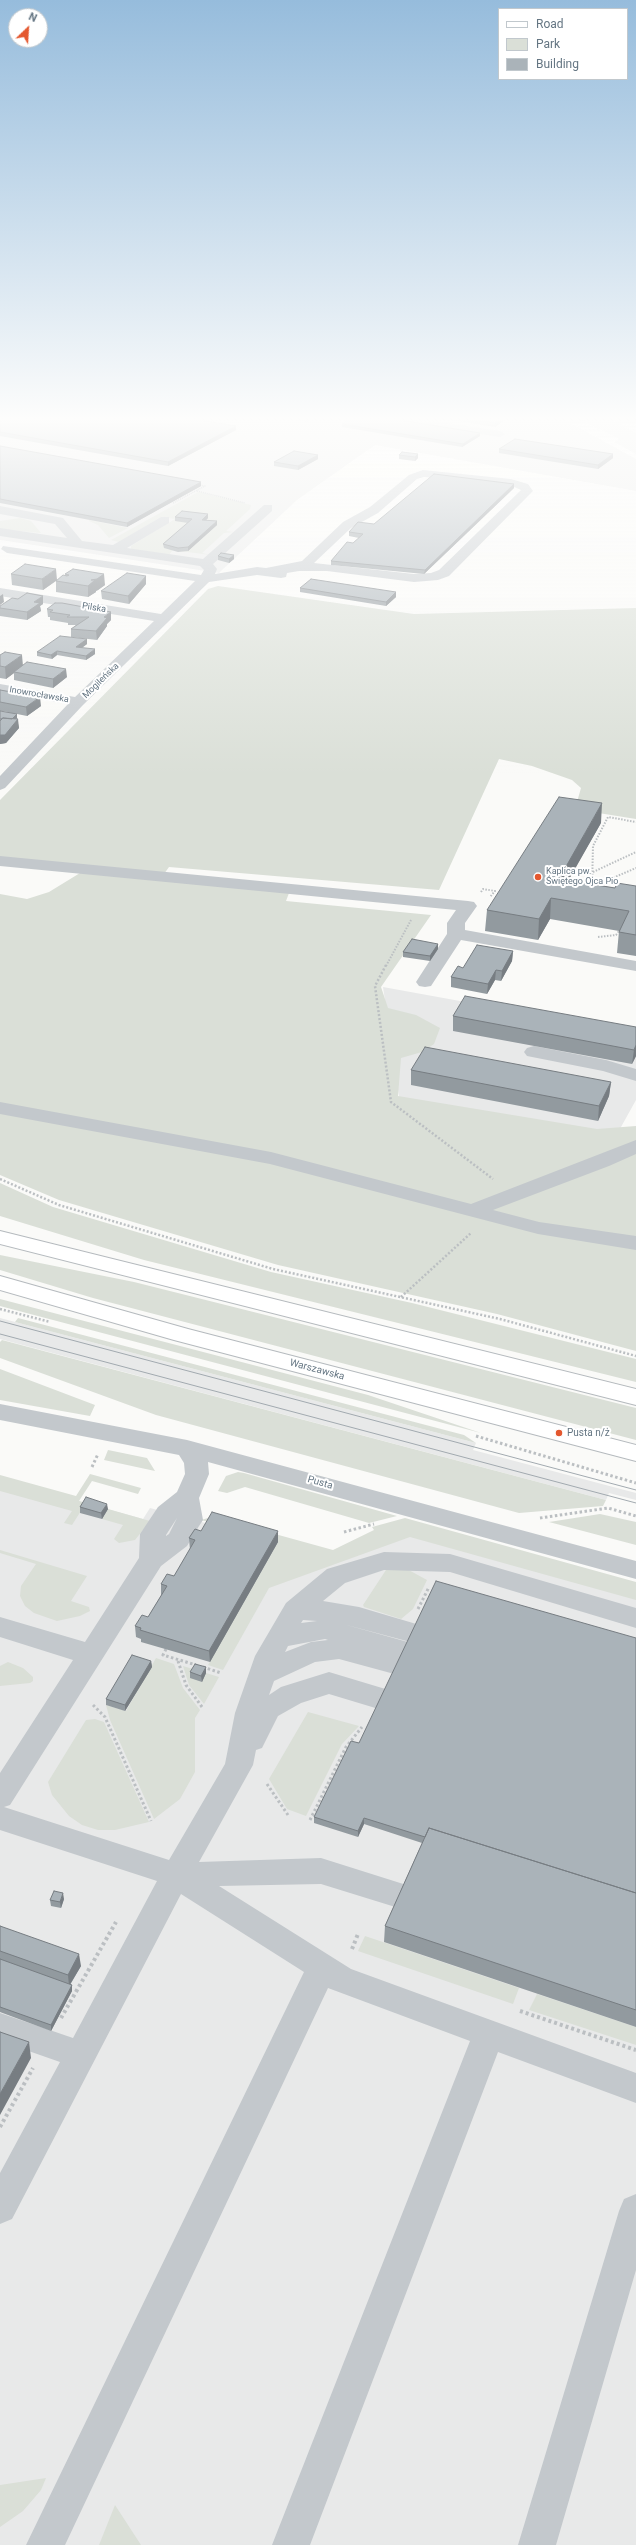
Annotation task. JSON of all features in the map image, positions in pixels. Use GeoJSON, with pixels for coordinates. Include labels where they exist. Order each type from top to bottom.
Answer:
{"type":"FeatureCollection","features":[{"type":"Feature","properties":{"kind":"main road"},"geometry":{"type":"LineString","coordinates":[[0,1237],[636,1396]]}},
{"type":"Feature","properties":{"kind":"main road","name":"Warszawska"},"geometry":{"type":"LineString","coordinates":[[0,1283],[182,1335],[636,1452]]}},
{"type":"Feature","properties":{"kind":"street"},"geometry":{"type":"LineString","coordinates":[[44,539],[204,563],[212,560],[235,539]]}},
{"type":"Feature","properties":{"kind":"street"},"geometry":{"type":"LineString","coordinates":[[74,539],[78,544]]}},
{"type":"Feature","properties":{"kind":"street"},"geometry":{"type":"LineString","coordinates":[[116,549],[133,539]]}},
{"type":"Feature","properties":{"kind":"street"},"geometry":{"type":"LineString","coordinates":[[299,567],[306,564],[333,539]]}},
{"type":"Feature","properties":{"kind":"street"},"geometry":{"type":"LineString","coordinates":[[0,548],[205,579],[299,567],[327,567],[414,578],[433,577],[444,573],[478,539]]}},
{"type":"Feature","properties":{"kind":"street"},"geometry":{"type":"LineString","coordinates":[[204,563],[211,569],[205,579]]}},
{"type":"Feature","properties":{"kind":"street"},"geometry":{"type":"LineString","coordinates":[[267,572],[354,584]]}},
{"type":"Feature","properties":{"kind":"street","name":"Mogileńska"},"geometry":{"type":"LineString","coordinates":[[0,785],[78,702],[205,579]]}},
{"type":"Feature","properties":{"kind":"street","name":"Pilska"},"geometry":{"type":"LineString","coordinates":[[0,592],[165,619]]}},
{"type":"Feature","properties":{"kind":"street","name":"Inowrocławska"},"geometry":{"type":"LineString","coordinates":[[0,688],[78,702]]}},
{"type":"Feature","properties":{"kind":"street"},"geometry":{"type":"LineString","coordinates":[[0,861],[468,906],[456,923],[456,934],[425,982]]}},
{"type":"Feature","properties":{"kind":"street"},"geometry":{"type":"LineString","coordinates":[[456,934],[636,966]]}},
{"type":"Feature","properties":{"kind":"street"},"geometry":{"type":"LineString","coordinates":[[534,1052],[606,1066],[636,1075]]}},
{"type":"Feature","properties":{"kind":"street"},"geometry":{"type":"LineString","coordinates":[[0,1108],[271,1158],[538,1228],[636,1243]]}},
{"type":"Feature","properties":{"kind":"street"},"geometry":{"type":"LineString","coordinates":[[481,1214],[514,1194],[602,1162],[636,1146]]}},
{"type":"Feature","properties":{"kind":"street"},"geometry":{"type":"LineString","coordinates":[[514,1194],[523,1212],[538,1228]]}},
{"type":"Feature","properties":{"kind":"street","name":"Pusta"},"geometry":{"type":"LineString","coordinates":[[0,1412],[187,1448],[636,1570]]}},
{"type":"Feature","properties":{"kind":"street"},"geometry":{"type":"LineString","coordinates":[[0,1797],[152,1559],[178,1540],[190,1520],[187,1498],[197,1474],[196,1463],[187,1448]]}},
{"type":"Feature","properties":{"kind":"street"},"geometry":{"type":"LineString","coordinates":[[239,1765],[249,1713],[269,1656],[295,1610],[336,1576],[384,1562],[450,1562],[636,1618]]}},
{"type":"Feature","properties":{"kind":"street"},"geometry":{"type":"LineString","coordinates":[[295,1610],[326,1611],[359,1617],[408,1641]]}},
{"type":"Feature","properties":{"kind":"street"},"geometry":{"type":"LineString","coordinates":[[0,1627],[92,1655]]}},
{"type":"Feature","properties":{"kind":"street"},"geometry":{"type":"LineString","coordinates":[[280,1637],[325,1629],[408,1641]]}},
{"type":"Feature","properties":{"kind":"street"},"geometry":{"type":"LineString","coordinates":[[263,1674],[311,1652],[408,1641]]}},
{"type":"Feature","properties":{"kind":"street"},"geometry":{"type":"LineString","coordinates":[[0,2207],[176,1874],[239,1765],[268,1709],[291,1695],[329,1683],[382,1699]]}},
{"type":"Feature","properties":{"kind":"street"},"geometry":{"type":"LineString","coordinates":[[0,1818],[176,1874],[321,1969],[340,1979],[488,2036],[636,2088]]}},
{"type":"Feature","properties":{"kind":"street"},"geometry":{"type":"LineString","coordinates":[[176,1874],[321,1871],[405,1897]]}},
{"type":"Feature","properties":{"kind":"street"},"geometry":{"type":"LineString","coordinates":[[45,2545],[321,1969]]}},
{"type":"Feature","properties":{"kind":"street"},"geometry":{"type":"LineString","coordinates":[[0,2027],[80,2055]]}},
{"type":"Feature","properties":{"kind":"street"},"geometry":{"type":"LineString","coordinates":[[291,2545],[488,2036]]}},
{"type":"Feature","properties":{"kind":"street"},"geometry":{"type":"LineString","coordinates":[[537,2545],[636,2211]]}},
{"type":"Feature","properties":{"kind":"path"},"geometry":{"type":"LineString","coordinates":[[593,886],[593,846],[608,817],[636,822]]}},
{"type":"Feature","properties":{"kind":"path"},"geometry":{"type":"LineString","coordinates":[[593,872],[636,852]]}},
{"type":"Feature","properties":{"kind":"path"},"geometry":{"type":"LineString","coordinates":[[587,890],[592,890],[593,886],[636,868]]}},
{"type":"Feature","properties":{"kind":"path"},"geometry":{"type":"LineString","coordinates":[[412,919],[375,986],[391,1102],[514,1194]]}},
{"type":"Feature","properties":{"kind":"path"},"geometry":{"type":"LineString","coordinates":[[0,1179],[59,1205],[273,1269],[500,1319],[636,1356]]}},
{"type":"Feature","properties":{"kind":"path"},"geometry":{"type":"LineString","coordinates":[[401,1297],[481,1214]]}},
{"type":"Feature","properties":{"kind":"path"},"geometry":{"type":"LineString","coordinates":[[536,1519],[608,1508],[636,1516]]}},
{"type":"Feature","properties":{"kind":"path"},"geometry":{"type":"LineString","coordinates":[[408,1641],[429,1586]]}},
{"type":"Feature","properties":{"kind":"path"},"geometry":{"type":"LineString","coordinates":[[166,1649],[163,1655],[221,1673]]}},
{"type":"Feature","properties":{"kind":"path"},"geometry":{"type":"LineString","coordinates":[[178,1660],[186,1685],[202,1707]]}},
{"type":"Feature","properties":{"kind":"path"},"geometry":{"type":"LineString","coordinates":[[93,1705],[105,1717],[151,1821]]}},
{"type":"Feature","properties":{"kind":"path"},"geometry":{"type":"LineString","coordinates":[[310,1820],[346,1747],[362,1727]]}},
{"type":"Feature","properties":{"kind":"path"},"geometry":{"type":"LineString","coordinates":[[267,1784],[283,1810],[288,1815]]}},
{"type":"Feature","properties":{"kind":"path"},"geometry":{"type":"LineString","coordinates":[[352,1949],[358,1934]]}},
{"type":"Feature","properties":{"kind":"path"},"geometry":{"type":"LineString","coordinates":[[520,2011],[636,2050]]}},
{"type":"Feature","properties":{"kind":"shaded area"},"geometry":{"type":"Polygon","coordinates":[[[0,539],[256,539],[219,573],[0,540],[0,539]]]}},
{"type":"Feature","properties":{"kind":"shaded area"},"geometry":{"type":"Polygon","coordinates":[[[383,987],[636,1033],[636,1100],[616,1136],[399,1097],[383,987]]]}},
{"type":"Feature","properties":{"kind":"shaded area"},"geometry":{"type":"Polygon","coordinates":[[[0,1318],[476,1443],[473,1450],[636,1493],[636,1500],[609,1493],[606,1500],[0,1339],[0,1318]]]}},
{"type":"Feature","properties":{"kind":"shaded area"},"geometry":{"type":"Polygon","coordinates":[[[0,1479],[143,1519],[150,1508],[323,1555],[388,1528],[636,1597],[636,2545],[0,2545],[0,1479]]]}},
{"type":"Feature","properties":{"kind":"green space"},"geometry":{"type":"Polygon","coordinates":[[[113,539],[124,539],[119,542],[111,540],[113,539]]]}},
{"type":"Feature","properties":{"kind":"green space"},"geometry":{"type":"Polygon","coordinates":[[[143,539],[181,539],[169,555],[131,549],[131,546],[143,539]]]}},
{"type":"Feature","properties":{"kind":"green space"},"geometry":{"type":"Polygon","coordinates":[[[201,539],[218,539],[202,553],[211,555],[179,551],[188,551],[201,539]]]}},
{"type":"Feature","properties":{"kind":"green space"},"geometry":{"type":"Polygon","coordinates":[[[218,586],[414,614],[636,608],[636,819],[586,811],[577,802],[581,788],[572,780],[532,766],[499,759],[439,890],[169,867],[164,874],[0,857],[0,800],[208,589],[218,586]]]}},
{"type":"Feature","properties":{"kind":"green space"},"geometry":{"type":"Polygon","coordinates":[[[80,873],[289,893],[286,901],[431,915],[381,987],[388,1008],[416,1015],[440,1028],[434,1044],[422,1052],[401,1058],[398,1096],[597,1129],[636,1126],[636,1351],[497,1314],[278,1265],[59,1200],[0,1175],[0,894],[27,899],[49,892],[80,873]]]}},
{"type":"Feature","properties":{"kind":"green space"},"geometry":{"type":"Polygon","coordinates":[[[0,1183],[53,1207],[271,1272],[412,1303],[636,1359],[636,1382],[144,1260],[0,1216],[0,1183]]]}},
{"type":"Feature","properties":{"kind":"green space"},"geometry":{"type":"Polygon","coordinates":[[[0,1255],[134,1282],[636,1408],[636,1440],[93,1298],[0,1270],[0,1255]]]}},
{"type":"Feature","properties":{"kind":"green space"},"geometry":{"type":"Polygon","coordinates":[[[0,1299],[368,1395],[481,1433],[0,1306],[0,1299]]]}},
{"type":"Feature","properties":{"kind":"green space"},"geometry":{"type":"Polygon","coordinates":[[[18,1318],[464,1435],[476,1443],[15,1322],[18,1318]]]}},
{"type":"Feature","properties":{"kind":"green space"},"geometry":{"type":"Polygon","coordinates":[[[2,1340],[606,1500],[603,1506],[519,1513],[156,1415],[0,1358],[0,1342],[2,1340]]]}},
{"type":"Feature","properties":{"kind":"green space"},"geometry":{"type":"Polygon","coordinates":[[[0,1369],[95,1405],[90,1416],[0,1400],[0,1369]]]}},
{"type":"Feature","properties":{"kind":"green space"},"geometry":{"type":"Polygon","coordinates":[[[108,1450],[147,1458],[155,1471],[104,1460],[108,1450]]]}},
{"type":"Feature","properties":{"kind":"green space"},"geometry":{"type":"Polygon","coordinates":[[[238,1472],[397,1516],[369,1523],[245,1487],[227,1493],[218,1491],[226,1476],[238,1472]]]}},
{"type":"Feature","properties":{"kind":"green space"},"geometry":{"type":"Polygon","coordinates":[[[90,1474],[141,1488],[138,1494],[92,1481],[79,1501],[86,1503],[72,1525],[64,1523],[72,1511],[0,1491],[0,1475],[76,1496],[90,1474]]]}},
{"type":"Feature","properties":{"kind":"green space"},"geometry":{"type":"Polygon","coordinates":[[[108,1509],[150,1521],[135,1540],[119,1543],[114,1539],[123,1525],[102,1519],[108,1509]]]}},
{"type":"Feature","properties":{"kind":"green space"},"geometry":{"type":"Polygon","coordinates":[[[600,1514],[636,1522],[636,1545],[549,1522],[600,1514]]]}},
{"type":"Feature","properties":{"kind":"green space"},"geometry":{"type":"Polygon","coordinates":[[[217,1518],[333,1550],[374,1530],[372,1527],[405,1518],[636,1582],[636,1600],[410,1537],[269,1588],[223,1670],[208,1665],[278,1542],[201,1520],[217,1518]]]}},
{"type":"Feature","properties":{"kind":"green space"},"geometry":{"type":"Polygon","coordinates":[[[0,1550],[87,1576],[71,1601],[89,1607],[90,1611],[80,1616],[57,1621],[34,1613],[25,1606],[20,1596],[21,1586],[36,1564],[0,1553],[0,1550]]]}},
{"type":"Feature","properties":{"kind":"green space"},"geometry":{"type":"Polygon","coordinates":[[[405,1568],[427,1580],[413,1609],[401,1619],[364,1607],[363,1605],[386,1570],[405,1568]]]}},
{"type":"Feature","properties":{"kind":"green space"},"geometry":{"type":"Polygon","coordinates":[[[156,1658],[174,1664],[183,1688],[200,1710],[195,1718],[195,1772],[180,1799],[154,1819],[110,1720],[106,1705],[126,1711],[156,1658]]]}},
{"type":"Feature","properties":{"kind":"green space"},"geometry":{"type":"Polygon","coordinates":[[[8,1662],[23,1668],[33,1677],[33,1681],[30,1683],[0,1686],[0,1666],[8,1662]]]}},
{"type":"Feature","properties":{"kind":"green space"},"geometry":{"type":"Polygon","coordinates":[[[183,1666],[219,1677],[204,1704],[189,1685],[183,1666]]]}},
{"type":"Feature","properties":{"kind":"green space"},"geometry":{"type":"Polygon","coordinates":[[[308,1712],[359,1726],[342,1744],[306,1816],[287,1809],[269,1779],[308,1712]]]}},
{"type":"Feature","properties":{"kind":"green space"},"geometry":{"type":"Polygon","coordinates":[[[95,1719],[104,1722],[149,1822],[115,1830],[98,1830],[82,1825],[69,1816],[52,1795],[48,1782],[86,1720],[95,1719]]]}},
{"type":"Feature","properties":{"kind":"green space"},"geometry":{"type":"Polygon","coordinates":[[[365,1936],[519,1988],[513,2004],[358,1951],[365,1936]]]}},
{"type":"Feature","properties":{"kind":"green space"},"geometry":{"type":"Polygon","coordinates":[[[537,1994],[636,2027],[636,2045],[529,2010],[537,1994]]]}},
{"type":"Feature","properties":{"kind":"green space"},"geometry":{"type":"Polygon","coordinates":[[[46,2478],[41,2490],[23,2511],[0,2527],[0,2485],[46,2478]]]}},
{"type":"Feature","properties":{"kind":"green space"},"geometry":{"type":"Polygon","coordinates":[[[115,2505],[141,2545],[99,2545],[115,2505]]]}},
{"type":"Feature","properties":{"kind":"building"},"geometry":{"type":"Polygon","coordinates":[[[169,539],[197,539],[188,547],[178,548],[163,544],[169,539]]]}},
{"type":"Feature","properties":{"kind":"building"},"geometry":{"type":"Polygon","coordinates":[[[358,539],[457,539],[425,570],[331,561],[347,542],[353,543],[358,539]]]}},
{"type":"Feature","properties":{"kind":"building"},"geometry":{"type":"Polygon","coordinates":[[[221,553],[234,555],[229,559],[218,556],[221,553]]]}},
{"type":"Feature","properties":{"kind":"building"},"geometry":{"type":"Polygon","coordinates":[[[25,564],[56,569],[42,579],[11,574],[25,564]]]}},
{"type":"Feature","properties":{"kind":"building"},"geometry":{"type":"Polygon","coordinates":[[[73,569],[104,574],[97,579],[91,580],[95,580],[88,586],[56,581],[63,575],[69,575],[65,574],[73,569]]]}},
{"type":"Feature","properties":{"kind":"building"},"geometry":{"type":"Polygon","coordinates":[[[127,573],[146,576],[128,596],[101,591],[127,573]]]}},
{"type":"Feature","properties":{"kind":"building"},"geometry":{"type":"Polygon","coordinates":[[[311,579],[396,592],[386,602],[300,588],[311,579]]]}},
{"type":"Feature","properties":{"kind":"building"},"geometry":{"type":"Polygon","coordinates":[[[27,593],[43,596],[34,602],[40,603],[27,612],[0,608],[0,606],[12,598],[18,599],[27,593]]]}},
{"type":"Feature","properties":{"kind":"building"},"geometry":{"type":"Polygon","coordinates":[[[55,603],[111,612],[104,617],[107,618],[96,631],[71,629],[89,617],[67,617],[70,615],[50,612],[53,610],[47,609],[55,603]]]}},
{"type":"Feature","properties":{"kind":"building"},"geometry":{"type":"Polygon","coordinates":[[[60,636],[87,639],[76,647],[95,649],[86,656],[57,651],[51,655],[37,652],[60,636]]]}},
{"type":"Feature","properties":{"kind":"building"},"geometry":{"type":"Polygon","coordinates":[[[5,652],[22,655],[5,667],[0,666],[0,655],[5,652]]]}},
{"type":"Feature","properties":{"kind":"building"},"geometry":{"type":"Polygon","coordinates":[[[27,662],[66,669],[53,679],[14,672],[27,662]]]}},
{"type":"Feature","properties":{"kind":"building"},"geometry":{"type":"Polygon","coordinates":[[[0,690],[40,697],[26,707],[0,702],[0,690]]]}},
{"type":"Feature","properties":{"kind":"building"},"geometry":{"type":"Polygon","coordinates":[[[0,711],[17,714],[12,719],[0,719],[0,711]]]}},
{"type":"Feature","properties":{"kind":"building"},"geometry":{"type":"Polygon","coordinates":[[[3,718],[18,719],[5,735],[0,735],[0,721],[3,718]]]}},
{"type":"Feature","properties":{"kind":"building"},"geometry":{"type":"Polygon","coordinates":[[[559,797],[602,803],[559,879],[615,888],[617,883],[636,886],[636,935],[619,932],[629,911],[551,898],[539,919],[487,910],[559,797]]]}},
{"type":"Feature","properties":{"kind":"building"},"geometry":{"type":"Polygon","coordinates":[[[412,939],[438,944],[430,956],[403,952],[412,939]]]}},
{"type":"Feature","properties":{"kind":"building"},"geometry":{"type":"Polygon","coordinates":[[[477,945],[513,951],[502,971],[496,970],[488,984],[451,977],[458,966],[463,968],[477,945]]]}},
{"type":"Feature","properties":{"kind":"building"},"geometry":{"type":"Polygon","coordinates":[[[465,996],[636,1027],[636,1045],[634,1050],[453,1016],[465,996]]]}},
{"type":"Feature","properties":{"kind":"building"},"geometry":{"type":"Polygon","coordinates":[[[425,1047],[611,1082],[599,1106],[411,1070],[425,1047]]]}},
{"type":"Feature","properties":{"kind":"building"},"geometry":{"type":"Polygon","coordinates":[[[86,1497],[107,1504],[101,1513],[80,1507],[86,1497]]]}},
{"type":"Feature","properties":{"kind":"building"},"geometry":{"type":"Polygon","coordinates":[[[212,1512],[278,1531],[209,1651],[140,1630],[141,1628],[135,1626],[142,1615],[148,1617],[167,1586],[161,1584],[167,1574],[174,1576],[195,1540],[189,1538],[195,1529],[201,1531],[212,1512]]]}},
{"type":"Feature","properties":{"kind":"building"},"geometry":{"type":"Polygon","coordinates":[[[436,1581],[636,1638],[636,1893],[429,1828],[425,1837],[364,1818],[358,1831],[314,1817],[351,1741],[359,1743],[436,1581]]]}},
{"type":"Feature","properties":{"kind":"building"},"geometry":{"type":"Polygon","coordinates":[[[132,1655],[151,1661],[125,1705],[106,1699],[132,1655]]]}},
{"type":"Feature","properties":{"kind":"building"},"geometry":{"type":"Polygon","coordinates":[[[195,1664],[206,1667],[201,1676],[190,1672],[195,1664]]]}},
{"type":"Feature","properties":{"kind":"building"},"geometry":{"type":"Polygon","coordinates":[[[429,1828],[636,1893],[636,2010],[385,1926],[429,1828]]]}},
{"type":"Feature","properties":{"kind":"building"},"geometry":{"type":"Polygon","coordinates":[[[54,1891],[63,1893],[60,1902],[50,1900],[54,1891]]]}},
{"type":"Feature","properties":{"kind":"building"},"geometry":{"type":"Polygon","coordinates":[[[0,1926],[79,1954],[68,1975],[0,1951],[0,1926]]]}},
{"type":"Feature","properties":{"kind":"building"},"geometry":{"type":"Polygon","coordinates":[[[0,1959],[72,1985],[51,2025],[0,2007],[0,1959]]]}},
{"type":"Feature","properties":{"kind":"building"},"geometry":{"type":"Polygon","coordinates":[[[0,2032],[29,2042],[0,2094],[0,2032]]]}},
{"type":"Feature","properties":{"kind":"tram line"},"geometry":{"type":"LineString","coordinates":[[0,1321],[636,1490]]}},
{"type":"Feature","properties":{"kind":"tram line"},"geometry":{"type":"LineString","coordinates":[[0,1334],[636,1503]]}},
{"type":"Feature","properties":{"kind":"place","name":"Kaplica pw. Świętego Ojca Pio"},"geometry":{"type":"Point","coordinates":[538,877]}},
{"type":"Feature","properties":{"kind":"place","name":"Pusta n/ż"},"geometry":{"type":"Point","coordinates":[559,1433]}}]}
